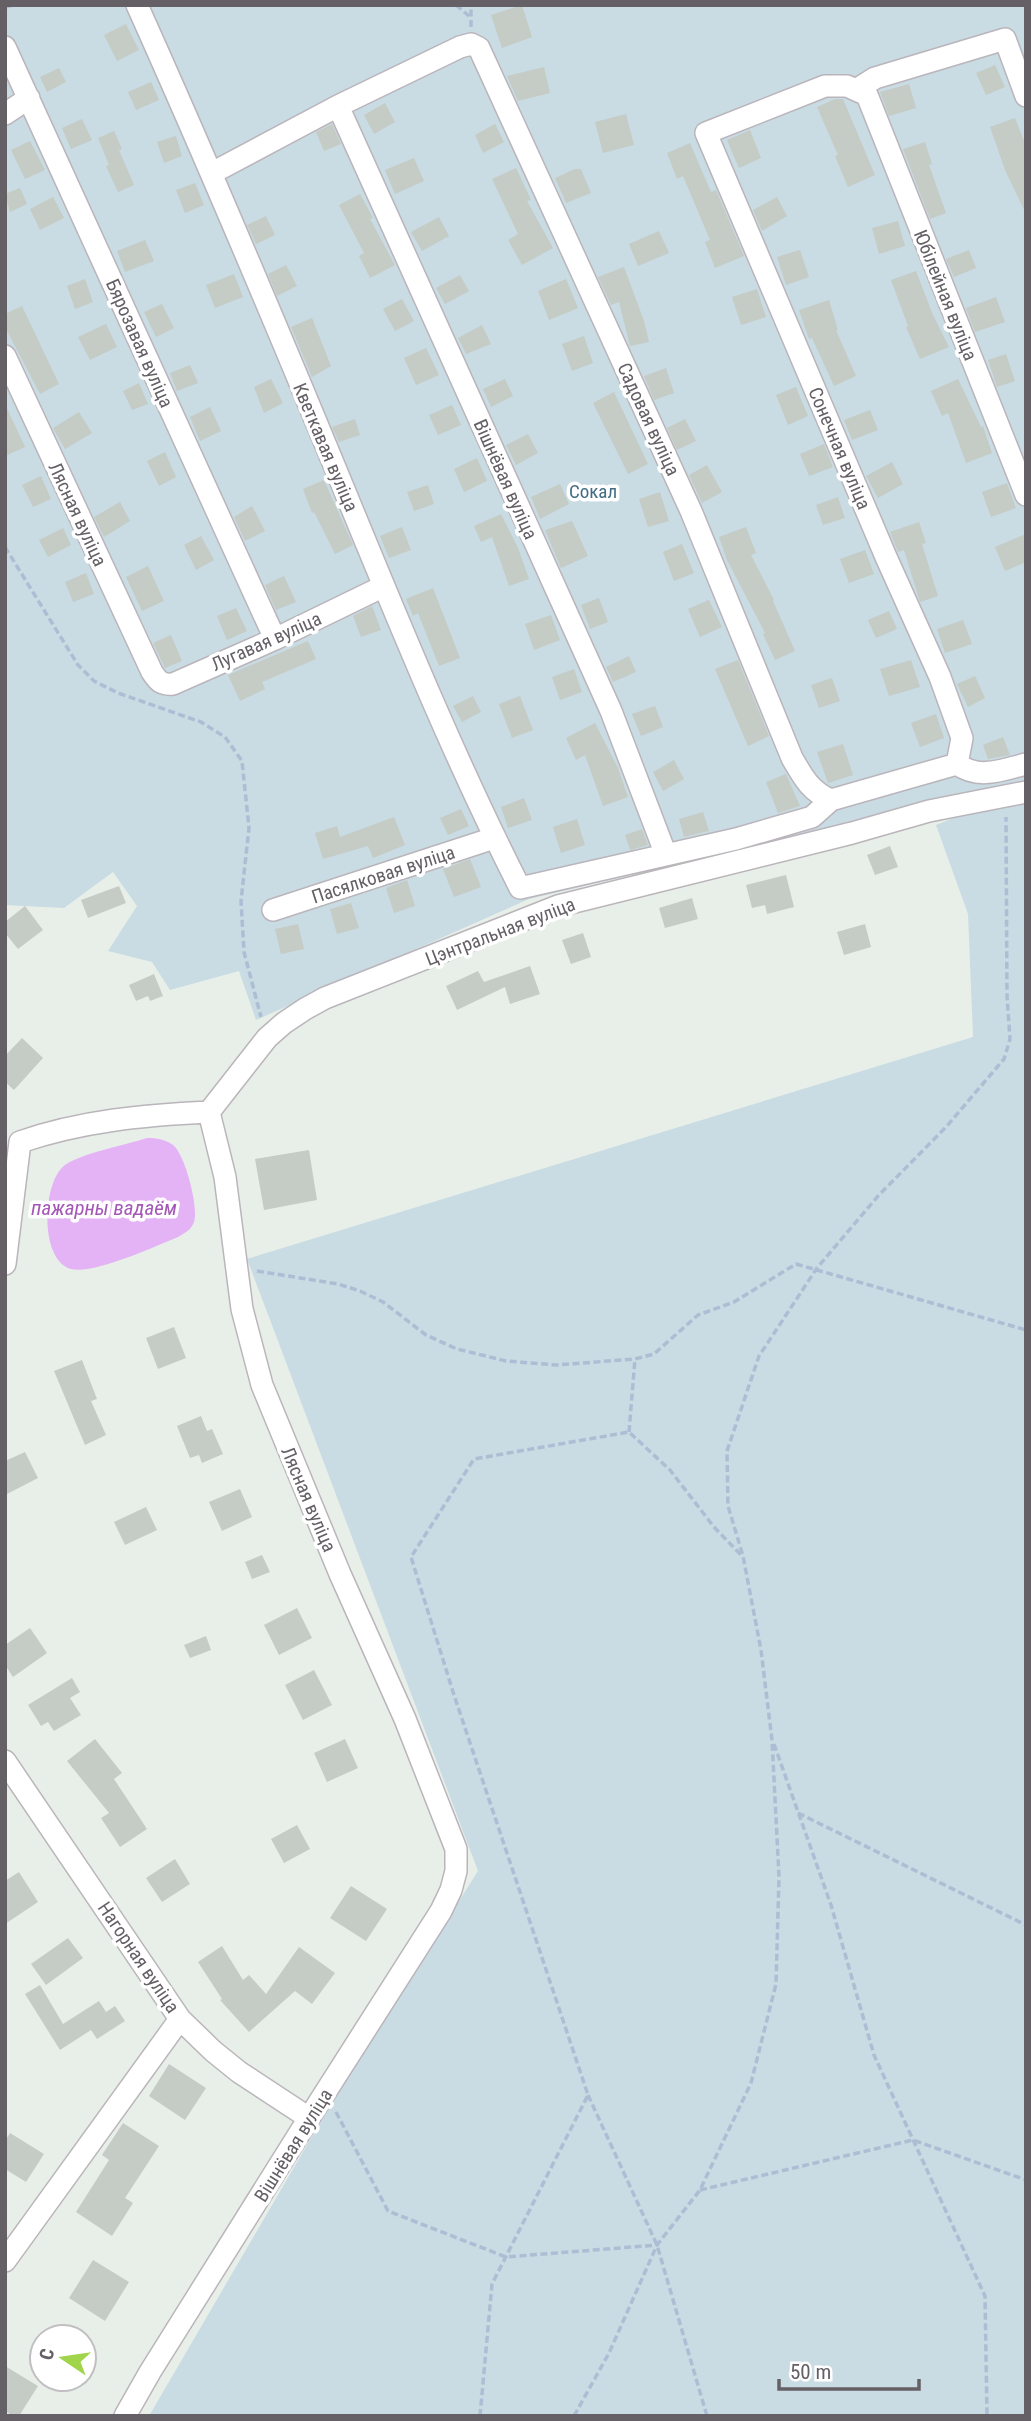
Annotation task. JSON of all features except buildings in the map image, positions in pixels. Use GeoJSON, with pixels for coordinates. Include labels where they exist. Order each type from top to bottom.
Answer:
{"type":"FeatureCollection","features":[{"type":"Feature","properties":{"kind":"street","name":"Кветкавая вуліца"},"geometry":{"type":"LineString","coordinates":[[137,5],[212,173],[384,586],[494,838],[520,888],[666,855]]}},
{"type":"Feature","properties":{"kind":"street"},"geometry":{"type":"LineString","coordinates":[[862,93],[875,78],[1005,39],[1026,96]]}},
{"type":"Feature","properties":{"kind":"street","name":"Садовая вуліца"},"geometry":{"type":"LineString","coordinates":[[338,106],[460,47],[471,44],[479,48],[691,511],[792,758],[808,786],[831,800]]}},
{"type":"Feature","properties":{"kind":"street","name":"Бярозавая вуліца"},"geometry":{"type":"LineString","coordinates":[[5,47],[275,639]]}},
{"type":"Feature","properties":{"kind":"street","name":"Сонечная вуліца"},"geometry":{"type":"LineString","coordinates":[[862,93],[847,86],[825,86],[706,133],[886,557],[940,677],[962,738],[957,764]]}},
{"type":"Feature","properties":{"kind":"street","name":"Юбілейная вуліца"},"geometry":{"type":"LineString","coordinates":[[862,93],[1026,495]]}},
{"type":"Feature","properties":{"kind":"street"},"geometry":{"type":"LineString","coordinates":[[5,114],[29,98]]}},
{"type":"Feature","properties":{"kind":"street"},"geometry":{"type":"LineString","coordinates":[[212,173],[338,106]]}},
{"type":"Feature","properties":{"kind":"street","name":"Вішнёвая вуліца"},"geometry":{"type":"LineString","coordinates":[[338,106],[611,711],[666,855]]}},
{"type":"Feature","properties":{"kind":"street","name":"Лясная вуліца"},"geometry":{"type":"LineString","coordinates":[[5,356],[152,671]]}},
{"type":"Feature","properties":{"kind":"street","name":"Лугавая вуліца"},"geometry":{"type":"LineString","coordinates":[[152,671],[159,682],[165,685],[173,684],[275,639],[384,586]]}},
{"type":"Feature","properties":{"kind":"street"},"geometry":{"type":"LineString","coordinates":[[666,855],[736,839],[812,817],[831,800],[957,764],[965,770],[983,775],[1026,764]]}},
{"type":"Feature","properties":{"kind":"street"},"geometry":{"type":"LineString","coordinates":[[921,776],[929,811]]}},
{"type":"Feature","properties":{"kind":"street","name":"Цэнтральная вуліца"},"geometry":{"type":"LineString","coordinates":[[209,1112],[267,1038],[284,1023],[325,998],[558,906],[852,833],[929,811],[1026,792]]}},
{"type":"Feature","properties":{"kind":"street","name":"Пасялковая вуліца"},"geometry":{"type":"LineString","coordinates":[[273,910],[494,838]]}},
{"type":"Feature","properties":{"kind":"street"},"geometry":{"type":"LineString","coordinates":[[5,1265],[13,1136],[53,1132],[131,1117],[209,1112]]}},
{"type":"Feature","properties":{"kind":"street","name":"Лясная вуліца"},"geometry":{"type":"LineString","coordinates":[[209,1112],[225,1177],[242,1309],[262,1385],[450,1829],[456,1849],[456,1871]]}},
{"type":"Feature","properties":{"kind":"street","name":"Нагорная вуліца"},"geometry":{"type":"LineString","coordinates":[[5,1761],[180,2019],[239,2072],[309,2118]]}},
{"type":"Feature","properties":{"kind":"street","name":"Вішнёвая вуліца"},"geometry":{"type":"LineString","coordinates":[[125,2416],[441,1911],[456,1871]]}},
{"type":"Feature","properties":{"kind":"street"},"geometry":{"type":"LineString","coordinates":[[5,2261],[180,2019]]}},
{"type":"Feature","properties":{"kind":"path"},"geometry":{"type":"LineString","coordinates":[[5,7],[15,5]]}},
{"type":"Feature","properties":{"kind":"path"},"geometry":{"type":"LineString","coordinates":[[456,5],[469,16],[471,5]]}},
{"type":"Feature","properties":{"kind":"path"},"geometry":{"type":"LineString","coordinates":[[5,547],[78,665],[94,681],[118,693],[201,722],[225,737],[242,761],[249,828],[241,901],[244,952],[267,1038]]}},
{"type":"Feature","properties":{"kind":"path"},"geometry":{"type":"LineString","coordinates":[[574,2416],[609,2353],[657,2245],[700,2190],[751,2083],[776,1984],[779,1877],[772,1740],[761,1650],[743,1556],[728,1506],[727,1451],[759,1356],[817,1268],[877,1196],[947,1126],[1004,1059],[1010,1039],[1007,996],[1006,822],[1003,797]]}},
{"type":"Feature","properties":{"kind":"path"},"geometry":{"type":"LineString","coordinates":[[237,1268],[338,1284],[383,1302],[426,1335],[457,1349],[506,1361],[556,1365],[635,1359],[654,1354],[698,1315],[734,1302],[796,1264],[1026,1330]]}},
{"type":"Feature","properties":{"kind":"path"},"geometry":{"type":"LineString","coordinates":[[629,1432],[635,1359]]}},
{"type":"Feature","properties":{"kind":"path"},"geometry":{"type":"LineString","coordinates":[[629,1432],[670,1470],[714,1527],[743,1556]]}},
{"type":"Feature","properties":{"kind":"path"},"geometry":{"type":"LineString","coordinates":[[629,1432],[474,1459],[411,1557],[588,2095],[657,2245],[707,2416]]}},
{"type":"Feature","properties":{"kind":"path"},"geometry":{"type":"LineString","coordinates":[[772,1740],[831,1905],[874,2055],[985,2296],[986,2416]]}},
{"type":"Feature","properties":{"kind":"path"},"geometry":{"type":"LineString","coordinates":[[798,1812],[1026,1925]]}},
{"type":"Feature","properties":{"kind":"path"},"geometry":{"type":"LineString","coordinates":[[326,2092],[388,2211],[506,2257],[657,2245]]}},
{"type":"Feature","properties":{"kind":"path"},"geometry":{"type":"LineString","coordinates":[[480,2416],[492,2284],[588,2095]]}},
{"type":"Feature","properties":{"kind":"path"},"geometry":{"type":"LineString","coordinates":[[700,2190],[913,2140],[1026,2180]]}},
{"type":"Feature","properties":{"kind":"green space","name":"Сокал"},"geometry":{"type":"Polygon","coordinates":[[[5,5],[1026,5],[1026,782],[529,899],[256,1020],[239,971],[170,990],[152,962],[108,951],[137,906],[113,872],[64,908],[5,905],[5,5]]]}},
{"type":"Feature","properties":{"kind":"green space"},"geometry":{"type":"Polygon","coordinates":[[[1026,789],[1026,2416],[149,2416],[335,2097],[478,1871],[247,1259],[973,1037],[968,914],[936,825],[1026,789]]]}},
{"type":"Feature","properties":{"kind":"water","name":"пажарны вадаём"},"geometry":{"type":"Polygon","coordinates":[[[147,1138],[160,1139],[178,1150],[195,1205],[191,1227],[178,1237],[109,1264],[81,1270],[71,1269],[61,1263],[53,1251],[47,1220],[48,1203],[57,1174],[65,1165],[82,1157],[147,1138]]]}}]}
